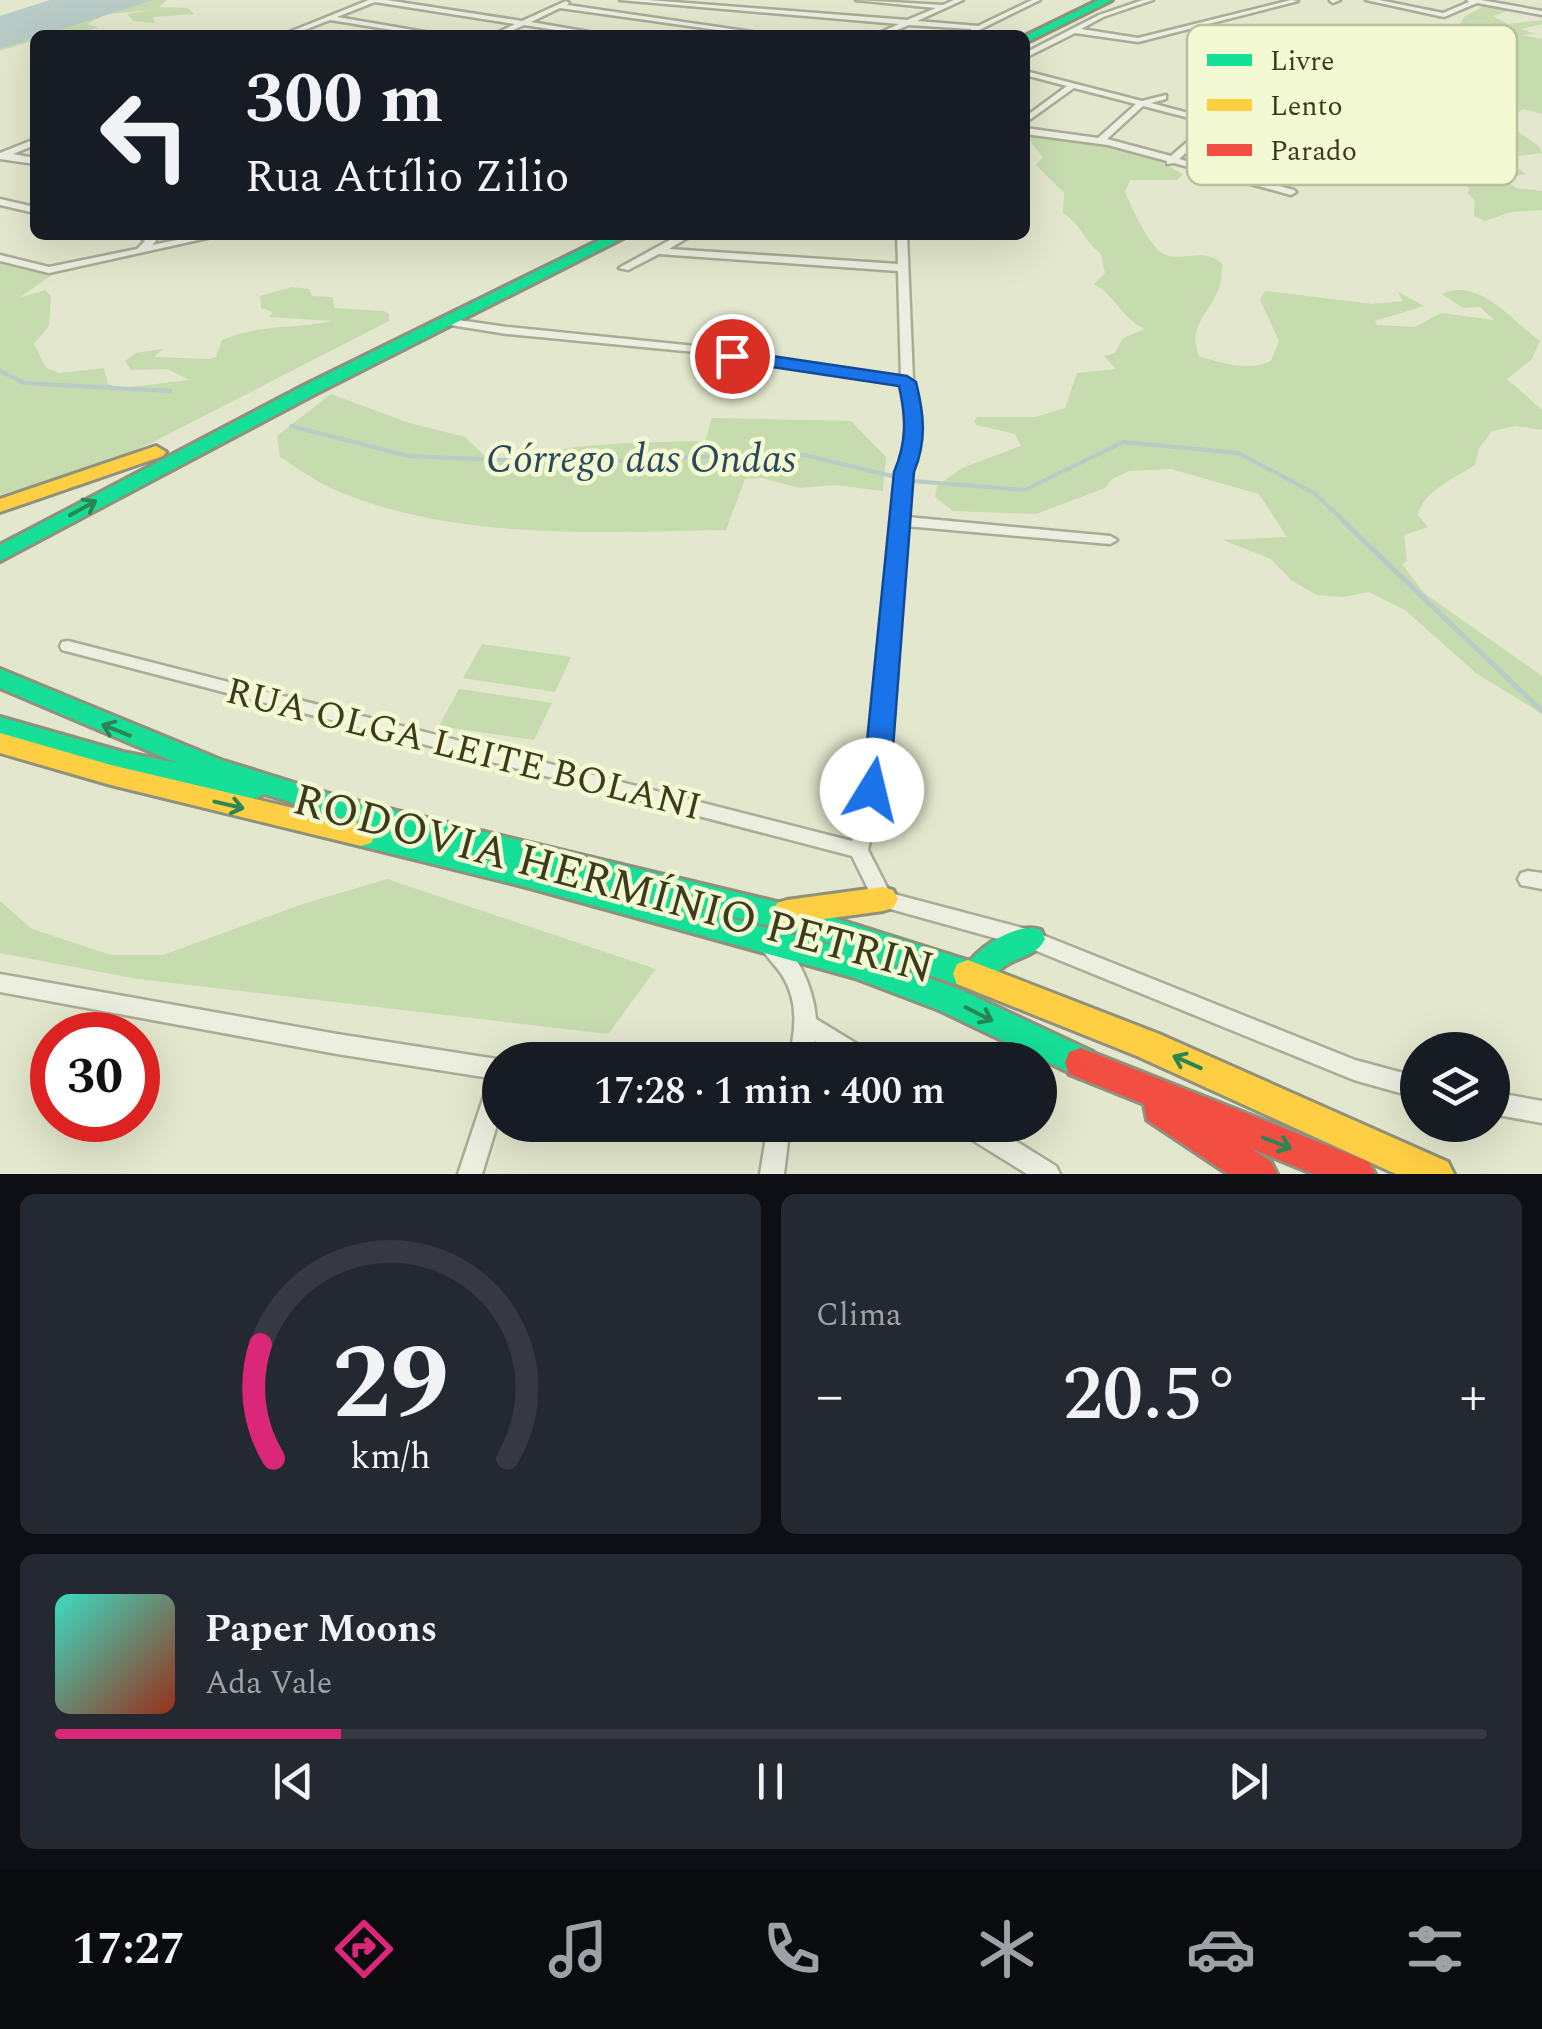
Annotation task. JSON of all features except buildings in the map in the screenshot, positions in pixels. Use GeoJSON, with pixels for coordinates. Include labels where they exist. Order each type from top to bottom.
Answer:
{"type":"FeatureCollection","features":[{"type":"Feature","properties":{"kind":"main road"},"geometry":{"type":"LineString","coordinates":[[1026,30],[1095,0]]}},
{"type":"Feature","properties":{"kind":"main road"},"geometry":{"type":"LineString","coordinates":[[1030,41],[1070,27],[1108,0]]}},
{"type":"Feature","properties":{"kind":"main road"},"geometry":{"type":"LineString","coordinates":[[0,506],[161,457],[225,432],[598,240]]}},
{"type":"Feature","properties":{"kind":"main road"},"geometry":{"type":"LineString","coordinates":[[0,554],[161,457],[598,240]]}},
{"type":"Feature","properties":{"kind":"main road"},"geometry":{"type":"LineString","coordinates":[[0,678],[212,767],[340,808]]}},
{"type":"Feature","properties":{"kind":"main road","name":"RODOVIA HERMÍNIO PETRIN"},"geometry":{"type":"LineString","coordinates":[[0,726],[124,762],[340,808],[802,921],[976,977],[1148,1045],[1436,1174]]}},
{"type":"Feature","properties":{"kind":"main road","name":"RODOVIA HERMÍNIO PETRIN"},"geometry":{"type":"LineString","coordinates":[[0,743],[207,800],[530,876],[857,964],[950,1000],[1123,1083],[1357,1174]]}},
{"type":"Feature","properties":{"kind":"main road"},"geometry":{"type":"LineString","coordinates":[[768,914],[882,899]]}},
{"type":"Feature","properties":{"kind":"main road"},"geometry":{"type":"LineString","coordinates":[[976,977],[991,958],[1030,939]]}},
{"type":"Feature","properties":{"kind":"main road"},"geometry":{"type":"LineString","coordinates":[[1123,1083],[1259,1174]]}},
{"type":"Feature","properties":{"kind":"main road"},"geometry":{"type":"LineString","coordinates":[[1341,1130],[1454,1174]]}},
{"type":"Feature","properties":{"kind":"street"},"geometry":{"type":"LineString","coordinates":[[298,30],[374,0],[566,30]]}},
{"type":"Feature","properties":{"kind":"street"},"geometry":{"type":"LineString","coordinates":[[509,30],[572,0]]}},
{"type":"Feature","properties":{"kind":"street"},"geometry":{"type":"LineString","coordinates":[[623,0],[702,3],[783,14],[978,28]]}},
{"type":"Feature","properties":{"kind":"street"},"geometry":{"type":"LineString","coordinates":[[859,0],[946,6]]}},
{"type":"Feature","properties":{"kind":"street"},"geometry":{"type":"LineString","coordinates":[[890,30],[960,0]]}},
{"type":"Feature","properties":{"kind":"street"},"geometry":{"type":"LineString","coordinates":[[974,30],[1038,0]]}},
{"type":"Feature","properties":{"kind":"street"},"geometry":{"type":"LineString","coordinates":[[1030,53],[1070,27],[1150,0]]}},
{"type":"Feature","properties":{"kind":"street"},"geometry":{"type":"LineString","coordinates":[[1198,25],[1295,0]]}},
{"type":"Feature","properties":{"kind":"street"},"geometry":{"type":"LineString","coordinates":[[1369,0],[1444,15],[1473,0],[1542,13]]}},
{"type":"Feature","properties":{"kind":"street"},"geometry":{"type":"LineString","coordinates":[[559,6],[733,30]]}},
{"type":"Feature","properties":{"kind":"street"},"geometry":{"type":"LineString","coordinates":[[776,22],[783,14]]}},
{"type":"Feature","properties":{"kind":"street"},"geometry":{"type":"LineString","coordinates":[[328,18],[406,30]]}},
{"type":"Feature","properties":{"kind":"street"},"geometry":{"type":"LineString","coordinates":[[1070,27],[1139,40],[1187,28]]}},
{"type":"Feature","properties":{"kind":"street"},"geometry":{"type":"LineString","coordinates":[[1030,74],[1187,115]]}},
{"type":"Feature","properties":{"kind":"street"},"geometry":{"type":"LineString","coordinates":[[1030,118],[1073,85]]}},
{"type":"Feature","properties":{"kind":"street"},"geometry":{"type":"LineString","coordinates":[[1100,140],[1141,104],[1163,96]]}},
{"type":"Feature","properties":{"kind":"street"},"geometry":{"type":"LineString","coordinates":[[1030,132],[1100,140],[1187,166]]}},
{"type":"Feature","properties":{"kind":"street"},"geometry":{"type":"LineString","coordinates":[[2,156],[30,144]]}},
{"type":"Feature","properties":{"kind":"street"},"geometry":{"type":"LineString","coordinates":[[1170,162],[1187,147]]}},
{"type":"Feature","properties":{"kind":"street"},"geometry":{"type":"LineString","coordinates":[[2,156],[30,160]]}},
{"type":"Feature","properties":{"kind":"street"},"geometry":{"type":"LineString","coordinates":[[1266,185],[1291,192]]}},
{"type":"Feature","properties":{"kind":"street"},"geometry":{"type":"LineString","coordinates":[[0,202],[30,209]]}},
{"type":"Feature","properties":{"kind":"street"},"geometry":{"type":"LineString","coordinates":[[139,252],[151,240]]}},
{"type":"Feature","properties":{"kind":"street"},"geometry":{"type":"LineString","coordinates":[[179,240],[188,242]]}},
{"type":"Feature","properties":{"kind":"street"},"geometry":{"type":"LineString","coordinates":[[0,258],[49,270],[196,240]]}},
{"type":"Feature","properties":{"kind":"street"},"geometry":{"type":"LineString","coordinates":[[624,268],[678,240]]}},
{"type":"Feature","properties":{"kind":"street"},"geometry":{"type":"LineString","coordinates":[[902,240],[907,382],[915,418],[912,452],[904,472],[878,761],[860,850],[882,899],[1030,939],[1354,1070],[1400,1083]]}},
{"type":"Feature","properties":{"kind":"street"},"geometry":{"type":"LineString","coordinates":[[660,250],[904,268]]}},
{"type":"Feature","properties":{"kind":"street"},"geometry":{"type":"LineString","coordinates":[[444,321],[550,338],[582,337],[698,349],[907,382]]}},
{"type":"Feature","properties":{"kind":"street"},"geometry":{"type":"LineString","coordinates":[[902,521],[1110,540]]}},
{"type":"Feature","properties":{"kind":"street","name":"RUA OLGA LEITE BOLANI"},"geometry":{"type":"LineString","coordinates":[[68,646],[860,850]]}},
{"type":"Feature","properties":{"kind":"street"},"geometry":{"type":"LineString","coordinates":[[768,943],[791,966],[807,1025],[803,1042]]}},
{"type":"Feature","properties":{"kind":"street"},"geometry":{"type":"LineString","coordinates":[[0,983],[482,1066]]}},
{"type":"Feature","properties":{"kind":"street"},"geometry":{"type":"LineString","coordinates":[[807,1025],[835,1042]]}},
{"type":"Feature","properties":{"kind":"street"},"geometry":{"type":"LineString","coordinates":[[1510,1106],[1542,1112]]}},
{"type":"Feature","properties":{"kind":"street"},"geometry":{"type":"LineString","coordinates":[[470,1174],[482,1136]]}},
{"type":"Feature","properties":{"kind":"street"},"geometry":{"type":"LineString","coordinates":[[772,1174],[777,1142]]}},
{"type":"Feature","properties":{"kind":"street"},"geometry":{"type":"LineString","coordinates":[[996,1142],[1048,1174]]}},
{"type":"Feature","properties":{"kind":"green space"},"geometry":{"type":"Polygon","coordinates":[[[127,0],[167,0],[159,7],[188,8],[194,14],[153,17],[155,23],[134,21],[127,14],[152,10],[98,15],[101,17],[87,24],[98,27],[92,30],[36,30],[127,0]]]}},
{"type":"Feature","properties":{"kind":"green space"},"geometry":{"type":"Polygon","coordinates":[[[1487,5],[1512,10],[1493,16],[1508,24],[1542,20],[1542,24],[1521,29],[1536,34],[1523,35],[1542,39],[1542,114],[1523,109],[1517,113],[1517,25],[1452,25],[1460,24],[1465,16],[1487,5]]]}},
{"type":"Feature","properties":{"kind":"green space"},"geometry":{"type":"Polygon","coordinates":[[[30,32],[30,42],[0,51],[0,42],[30,32]]]}},
{"type":"Feature","properties":{"kind":"green space"},"geometry":{"type":"Polygon","coordinates":[[[1517,131],[1540,147],[1542,153],[1517,156],[1517,131]]]}},
{"type":"Feature","properties":{"kind":"green space"},"geometry":{"type":"Polygon","coordinates":[[[1045,135],[1143,153],[1183,174],[1177,180],[1130,180],[1125,192],[1146,234],[1162,253],[1177,257],[1209,256],[1223,265],[1218,291],[1198,327],[1196,346],[1200,357],[1245,366],[1271,361],[1279,341],[1260,300],[1265,291],[1372,304],[1403,301],[1398,292],[1424,306],[1375,321],[1377,325],[1415,327],[1441,313],[1494,320],[1480,307],[1463,308],[1442,294],[1469,291],[1495,304],[1540,341],[1531,360],[1507,379],[1542,410],[1542,430],[1516,426],[1492,431],[1479,448],[1475,465],[1441,486],[1421,506],[1418,515],[1428,527],[1404,535],[1407,561],[1402,564],[1424,593],[1542,676],[1542,714],[1476,673],[1405,610],[1369,592],[1343,597],[1317,595],[1291,580],[1271,559],[1223,540],[1287,537],[1259,494],[1171,469],[1129,471],[1112,479],[1105,488],[1036,514],[953,511],[935,497],[937,486],[962,468],[1021,446],[1015,434],[977,425],[977,417],[1035,417],[1065,408],[1077,373],[1116,369],[1104,356],[1115,353],[1123,338],[1145,329],[1094,284],[1105,273],[1101,254],[1063,213],[1064,193],[1036,165],[1043,157],[1031,143],[1031,137],[1045,135]]]}},
{"type":"Feature","properties":{"kind":"green space"},"geometry":{"type":"Polygon","coordinates":[[[1465,185],[1512,185],[1542,191],[1542,210],[1511,212],[1485,221],[1474,216],[1475,200],[1467,193],[1470,189],[1465,185]]]}},
{"type":"Feature","properties":{"kind":"green space"},"geometry":{"type":"Polygon","coordinates":[[[0,261],[53,274],[19,298],[45,290],[51,296],[49,326],[34,344],[46,368],[60,373],[104,368],[108,384],[122,388],[190,380],[167,369],[131,370],[125,361],[136,353],[163,349],[154,357],[210,359],[216,357],[222,340],[236,335],[333,321],[269,317],[273,312],[261,308],[260,296],[292,287],[309,289],[312,296],[333,297],[334,308],[384,311],[389,314],[389,321],[149,444],[94,467],[0,495],[0,261]]]}},
{"type":"Feature","properties":{"kind":"green space"},"geometry":{"type":"Polygon","coordinates":[[[331,394],[409,423],[465,437],[493,464],[573,448],[705,441],[712,418],[851,421],[886,457],[883,491],[835,485],[800,488],[762,478],[745,479],[726,530],[579,532],[433,519],[340,492],[280,457],[277,436],[331,394]]]}},
{"type":"Feature","properties":{"kind":"green space"},"geometry":{"type":"Polygon","coordinates":[[[482,644],[571,657],[555,692],[463,678],[482,644]]]}},
{"type":"Feature","properties":{"kind":"green space"},"geometry":{"type":"Polygon","coordinates":[[[459,689],[552,703],[534,740],[439,726],[459,689]]]}},
{"type":"Feature","properties":{"kind":"green space"},"geometry":{"type":"Polygon","coordinates":[[[387,879],[656,969],[608,1034],[138,979],[0,953],[0,901],[32,929],[111,955],[163,955],[303,904],[387,879]]]}},
{"type":"Feature","properties":{"kind":"shaded area"},"geometry":{"type":"Polygon","coordinates":[[[50,0],[153,0],[59,30],[30,30],[30,39],[0,49],[0,16],[50,0]]]}},
{"type":"Feature","properties":{"kind":"waterway","name":"Córrego das Ondas"},"geometry":{"type":"LineString","coordinates":[[0,371],[24,383],[170,391]]}},
{"type":"Feature","properties":{"kind":"waterway","name":"Córrego das Ondas"},"geometry":{"type":"LineString","coordinates":[[291,426],[409,456],[580,463],[792,452],[913,481],[1025,490],[1123,442],[1238,453],[1314,493],[1347,524]]}},
{"type":"Feature","properties":{"kind":"waterway","name":"Córrego das Ondas"},"geometry":{"type":"LineString","coordinates":[[1344,522],[1542,711]]}},
{"type":"Feature","properties":{"kind":"traffic: fast"},"geometry":{"type":"LineString","coordinates":[[1030,38],[1107,0]]}},
{"type":"Feature","properties":{"kind":"traffic: fast"},"geometry":{"type":"LineString","coordinates":[[0,554],[309,390],[612,240]]}},
{"type":"Feature","properties":{"kind":"traffic: fast"},"geometry":{"type":"LineString","coordinates":[[0,678],[212,767],[341,808]]}},
{"type":"Feature","properties":{"kind":"traffic: fast"},"geometry":{"type":"LineString","coordinates":[[0,726],[123,762],[253,789]]}},
{"type":"Feature","properties":{"kind":"traffic: fast"},"geometry":{"type":"LineString","coordinates":[[328,805],[802,921],[968,974]]}},
{"type":"Feature","properties":{"kind":"traffic: fast"},"geometry":{"type":"LineString","coordinates":[[361,835],[530,876],[857,965],[950,1000],[1081,1063]]}},
{"type":"Feature","properties":{"kind":"traffic: fast"},"geometry":{"type":"LineString","coordinates":[[976,977],[991,958],[1030,939]]}},
{"type":"Feature","properties":{"kind":"traffic: slow"},"geometry":{"type":"LineString","coordinates":[[0,506],[156,452]]}},
{"type":"Feature","properties":{"kind":"traffic: slow"},"geometry":{"type":"LineString","coordinates":[[0,743],[111,775],[361,835]]}},
{"type":"Feature","properties":{"kind":"traffic: slow"},"geometry":{"type":"LineString","coordinates":[[787,912],[883,899]]}},
{"type":"Feature","properties":{"kind":"traffic: slow"},"geometry":{"type":"LineString","coordinates":[[968,974],[1148,1045],[1436,1174]]}},
{"type":"Feature","properties":{"kind":"traffic: jam"},"geometry":{"type":"LineString","coordinates":[[1081,1063],[1357,1174]]}},
{"type":"Feature","properties":{"kind":"traffic: jam"},"geometry":{"type":"LineString","coordinates":[[1159,1108],[1259,1174]]}},
{"type":"Feature","properties":{"kind":"route"},"geometry":{"type":"LineString","coordinates":[[732,356],[907,382],[915,418],[912,452],[904,472],[890,644],[872,790]]}}]}
